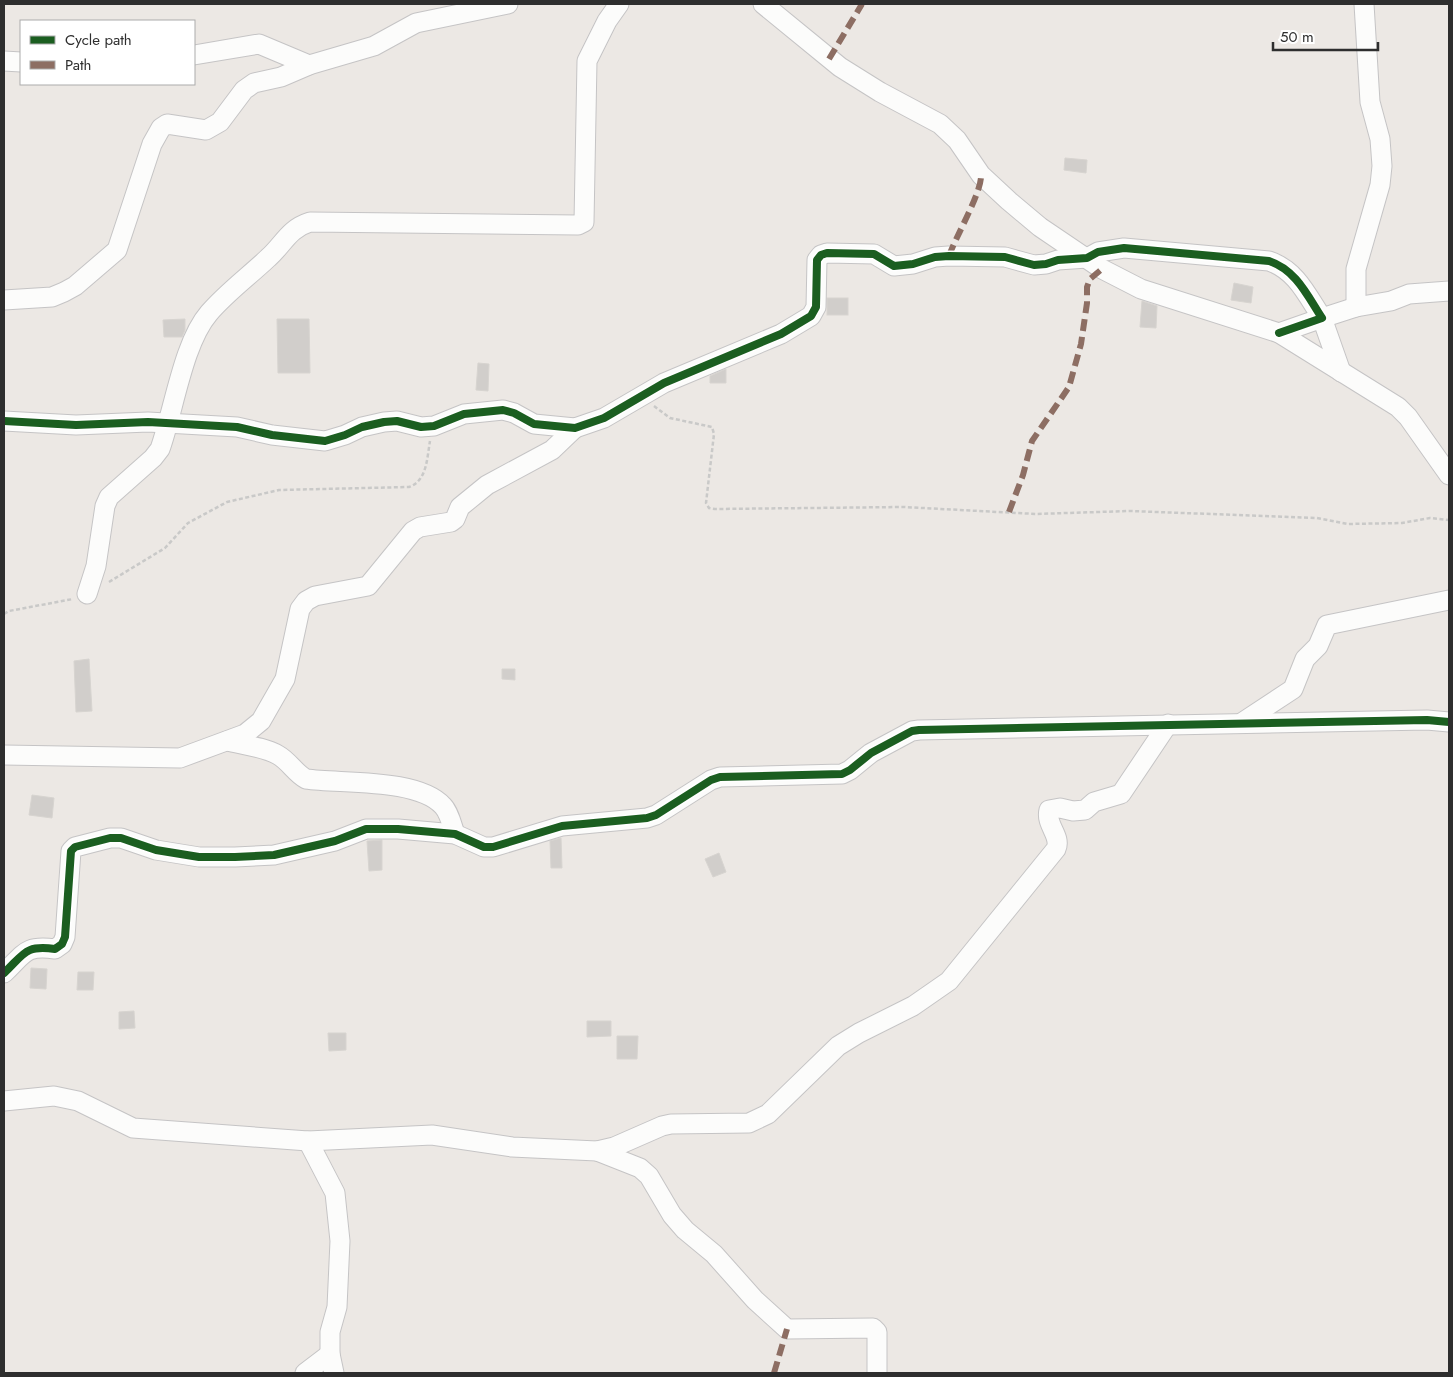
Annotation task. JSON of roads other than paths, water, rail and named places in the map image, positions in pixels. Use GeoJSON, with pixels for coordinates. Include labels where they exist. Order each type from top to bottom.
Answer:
{"type":"FeatureCollection","features":[{"type":"Feature","properties":{"kind":"street"},"geometry":{"type":"LineString","coordinates":[[4,300],[52,296],[64,292],[75,286],[117,250],[152,144],[162,128],[167,124],[206,130],[214,127],[244,90],[254,83],[281,77],[309,65],[374,46],[416,23],[508,4]]}},
{"type":"Feature","properties":{"kind":"street"},"geometry":{"type":"LineString","coordinates":[[88,594],[96,566],[105,506],[109,497],[153,458],[160,449],[169,424],[187,357],[199,329],[209,313],[280,248],[289,233],[300,225],[310,222],[578,225],[584,222],[588,61],[607,21],[619,4]]}},
{"type":"Feature","properties":{"kind":"street"},"geometry":{"type":"LineString","coordinates":[[763,4],[840,67],[880,92],[940,124],[957,140],[981,175],[1002,195],[1040,227],[1120,279],[1141,289],[1279,333],[1398,407],[1408,417],[1449,475]]}},
{"type":"Feature","properties":{"kind":"street"},"geometry":{"type":"LineString","coordinates":[[1356,307],[1356,270],[1380,185],[1382,166],[1380,139],[1370,94],[1364,4]]}},
{"type":"Feature","properties":{"kind":"street"},"geometry":{"type":"LineString","coordinates":[[195,55],[259,44],[309,65]]}},
{"type":"Feature","properties":{"kind":"street"},"geometry":{"type":"LineString","coordinates":[[4,61],[20,62]]}},
{"type":"Feature","properties":{"kind":"street"},"geometry":{"type":"LineString","coordinates":[[4,421],[76,425],[148,422],[237,427],[272,435],[325,440],[345,435],[362,427],[384,422],[398,421],[421,427],[434,426],[464,414],[502,410],[514,413],[534,424],[575,428],[604,418],[664,384],[781,334],[811,316],[816,307],[818,260],[821,255],[874,254],[894,266],[913,264],[935,257],[949,256],[1005,257],[1034,265],[1058,260],[1087,258],[1098,252],[1124,248],[1269,261],[1280,264],[1297,279],[1322,318],[1341,372]]}},
{"type":"Feature","properties":{"kind":"street"},"geometry":{"type":"LineString","coordinates":[[1279,333],[1356,307],[1391,301],[1409,294],[1449,291]]}},
{"type":"Feature","properties":{"kind":"street"},"geometry":{"type":"LineString","coordinates":[[4,755],[180,758],[228,741],[256,727],[286,679],[300,609],[306,601],[315,596],[368,586],[413,531],[420,527],[451,522],[455,519],[460,507],[487,485],[552,450],[575,428]]}},
{"type":"Feature","properties":{"kind":"street"},"geometry":{"type":"LineString","coordinates":[[1243,722],[1293,689],[1305,659],[1318,646],[1327,625],[1449,600]]}},
{"type":"Feature","properties":{"kind":"street"},"geometry":{"type":"LineString","coordinates":[[4,973],[30,949],[40,947],[55,949],[62,944],[66,937],[71,851],[75,847],[110,838],[121,838],[164,851],[199,857],[274,855],[335,841],[366,829],[398,829],[455,834],[484,846],[493,847],[562,826],[647,818],[656,815],[710,780],[720,777],[842,774],[871,753],[919,730],[1243,722],[1428,720],[1449,722]]}},
{"type":"Feature","properties":{"kind":"street"},"geometry":{"type":"LineString","coordinates":[[597,1152],[614,1147],[662,1126],[749,1123],[760,1120],[838,1046],[931,995],[949,981],[1056,849],[1058,839],[1048,819],[1049,810],[1060,808],[1085,810],[1094,802],[1121,794],[1168,724]]}},
{"type":"Feature","properties":{"kind":"street"},"geometry":{"type":"LineString","coordinates":[[228,741],[269,751],[281,756],[296,773],[306,779],[381,785],[421,791],[434,798],[444,807],[455,834]]}},
{"type":"Feature","properties":{"kind":"street"},"geometry":{"type":"LineString","coordinates":[[4,1101],[54,1096],[78,1101],[133,1128],[308,1141],[432,1135],[512,1147],[597,1152],[640,1168],[649,1176],[672,1215],[685,1230],[714,1254],[768,1313],[788,1329],[873,1328],[877,1332],[878,1373]]}},
{"type":"Feature","properties":{"kind":"street"},"geometry":{"type":"LineString","coordinates":[[308,1141],[335,1193],[340,1241],[336,1307],[330,1332],[330,1354],[334,1373]]}},
{"type":"Feature","properties":{"kind":"street"},"geometry":{"type":"LineString","coordinates":[[305,1373],[330,1354]]}}]}
